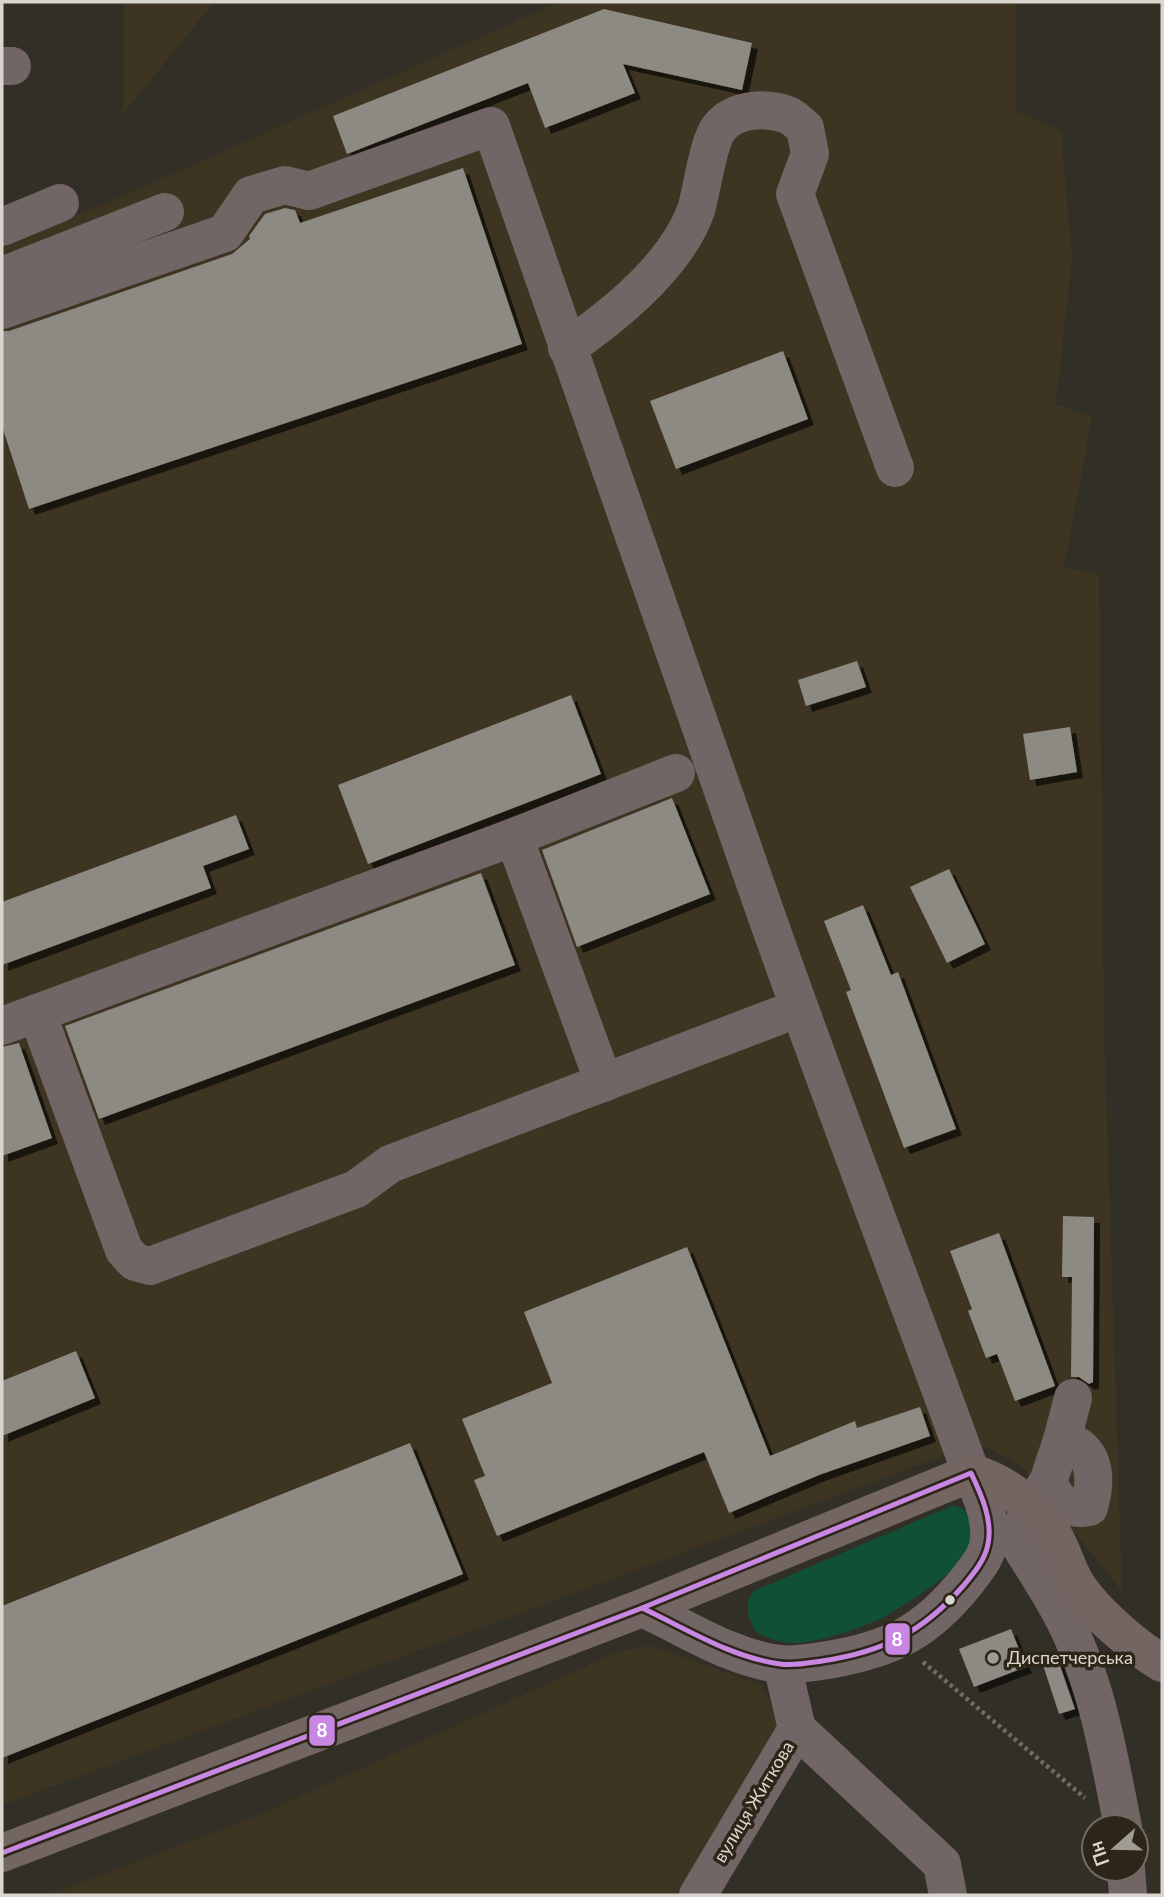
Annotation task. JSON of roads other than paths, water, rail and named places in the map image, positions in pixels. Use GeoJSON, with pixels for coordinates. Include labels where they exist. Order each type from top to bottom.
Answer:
{"type":"FeatureCollection","features":[{"type":"Feature","properties":{"kind":"main road"},"geometry":{"type":"LineString","coordinates":[[2,1853],[642,1608],[971,1473],[989,1478],[1009,1490],[1039,1495],[1052,1532],[1078,1587],[1114,1626],[1162,1663]]}},
{"type":"Feature","properties":{"kind":"street"},"geometry":{"type":"LineString","coordinates":[[567,348],[625,305],[681,241],[702,190],[719,128],[740,112],[765,110],[789,116],[805,128],[810,154],[795,194],[895,468]]}},
{"type":"Feature","properties":{"kind":"street"},"geometry":{"type":"LineString","coordinates":[[2,310],[225,233],[250,195],[285,185],[309,191],[491,126],[774,937],[971,1473],[981,1493],[987,1517],[989,1541],[983,1561],[955,1596],[924,1626],[898,1641],[854,1655],[782,1664],[747,1657],[717,1646],[642,1608]]}},
{"type":"Feature","properties":{"kind":"street"},"geometry":{"type":"LineString","coordinates":[[2,227],[60,203]]}},
{"type":"Feature","properties":{"kind":"street"},"geometry":{"type":"LineString","coordinates":[[2,276],[165,212]]}},
{"type":"Feature","properties":{"kind":"street"},"geometry":{"type":"LineString","coordinates":[[676,774],[514,837],[19,1019],[124,1250],[135,1262],[150,1266],[356,1189],[390,1164],[778,1016]]}},
{"type":"Feature","properties":{"kind":"street"},"geometry":{"type":"LineString","coordinates":[[514,837],[604,1083]]}},
{"type":"Feature","properties":{"kind":"street"},"geometry":{"type":"LineString","coordinates":[[1073,1398],[1062,1440],[1079,1447],[1090,1463],[1095,1486],[1089,1507],[1075,1509],[1056,1499],[1039,1495],[1016,1539],[1064,1617],[1086,1671],[1103,1728],[1120,1813]]}},
{"type":"Feature","properties":{"kind":"street","name":"вулиця Житкова"},"geometry":{"type":"LineString","coordinates":[[698,1895],[797,1729],[782,1664]]}},
{"type":"Feature","properties":{"kind":"street"},"geometry":{"type":"LineString","coordinates":[[797,1729],[942,1864],[948,1895]]}},
{"type":"Feature","properties":{"kind":"place","name":"Диспетчерська"},"geometry":{"type":"Point","coordinates":[993,1658]}}]}
